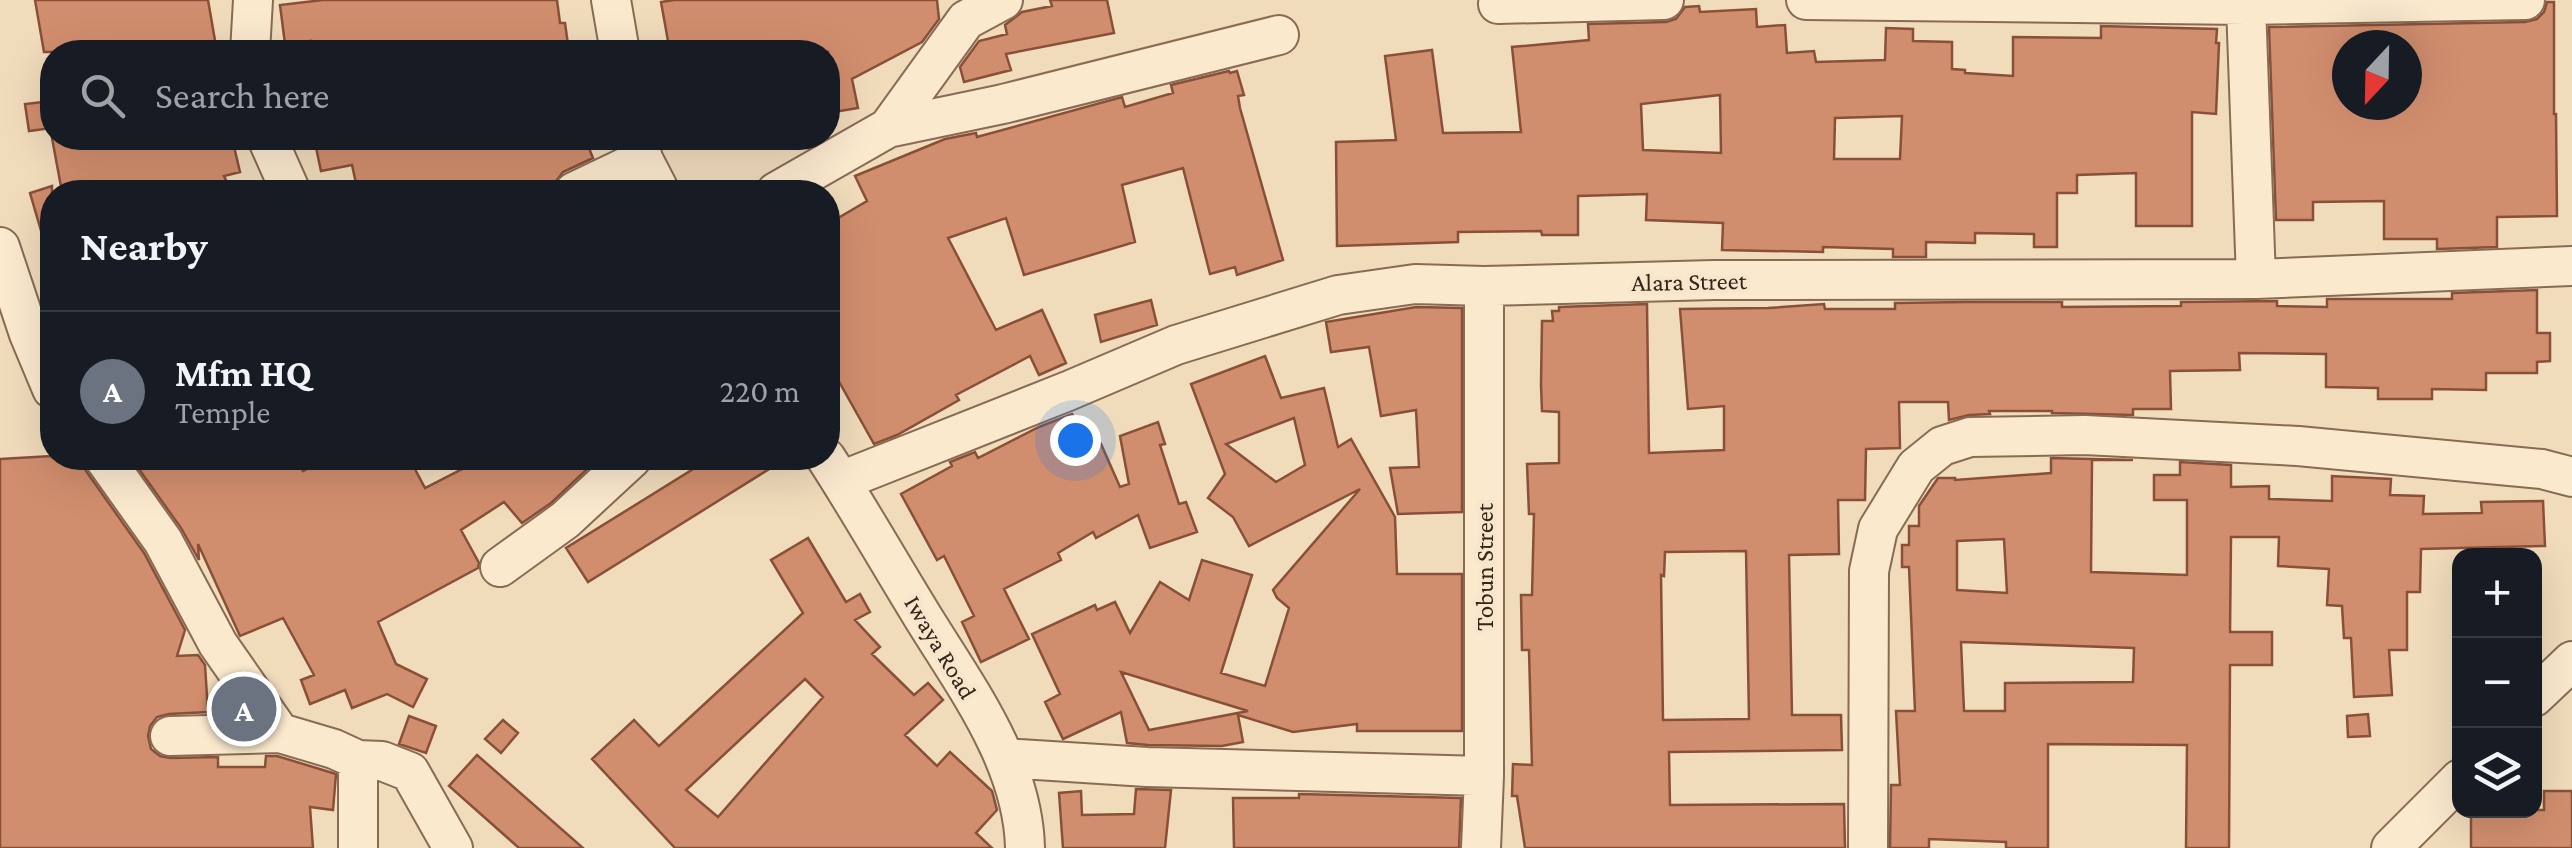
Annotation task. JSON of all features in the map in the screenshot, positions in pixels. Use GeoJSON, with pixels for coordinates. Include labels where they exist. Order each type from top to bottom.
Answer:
{"type":"FeatureCollection","features":[{"type":"Feature","properties":{"kind":"street"},"geometry":{"type":"LineString","coordinates":[[251,40],[253,0]]}},
{"type":"Feature","properties":{"kind":"street"},"geometry":{"type":"LineString","coordinates":[[611,0],[618,40]]}},
{"type":"Feature","properties":{"kind":"street"},"geometry":{"type":"LineString","coordinates":[[888,128],[966,10],[1003,0]]}},
{"type":"Feature","properties":{"kind":"street"},"geometry":{"type":"LineString","coordinates":[[1498,4],[1664,0]]}},
{"type":"Feature","properties":{"kind":"street"},"geometry":{"type":"LineString","coordinates":[[1806,0],[2246,5],[2524,0]]}},
{"type":"Feature","properties":{"kind":"street"},"geometry":{"type":"LineString","coordinates":[[2246,5],[2256,279]]}},
{"type":"Feature","properties":{"kind":"street"},"geometry":{"type":"LineString","coordinates":[[797,180],[888,128],[1022,100],[1279,35]]}},
{"type":"Feature","properties":{"kind":"street"},"geometry":{"type":"LineString","coordinates":[[273,150],[286,180]]}},
{"type":"Feature","properties":{"kind":"street"},"geometry":{"type":"LineString","coordinates":[[592,180],[638,150]]}},
{"type":"Feature","properties":{"kind":"street"},"geometry":{"type":"LineString","coordinates":[[642,150],[655,180]]}},
{"type":"Feature","properties":{"kind":"street"},"geometry":{"type":"LineString","coordinates":[[0,248],[40,360]]}},
{"type":"Feature","properties":{"kind":"street","name":"Alara Street"},"geometry":{"type":"LineString","coordinates":[[840,467],[1068,391],[1176,345],[1338,295],[1415,284],[2256,279],[2572,266]]}},
{"type":"Feature","properties":{"kind":"street","name":"Tobun Street"},"geometry":{"type":"LineString","coordinates":[[1481,848],[1484,286]]}},
{"type":"Feature","properties":{"kind":"street"},"geometry":{"type":"LineString","coordinates":[[1868,848],[1869,570],[1878,528],[1916,467],[1942,446],[1970,437],[2085,435],[2298,446],[2542,469],[2572,478]]}},
{"type":"Feature","properties":{"kind":"street"},"geometry":{"type":"LineString","coordinates":[[113,470],[163,541],[218,644],[280,733]]}},
{"type":"Feature","properties":{"kind":"street"},"geometry":{"type":"LineString","coordinates":[[500,567],[565,520],[619,470]]}},
{"type":"Feature","properties":{"kind":"street","name":"Iwaya Road"},"geometry":{"type":"LineString","coordinates":[[835,470],[972,694],[1005,758],[1017,789],[1025,848]]}},
{"type":"Feature","properties":{"kind":"street"},"geometry":{"type":"LineString","coordinates":[[2542,690],[2572,661]]}},
{"type":"Feature","properties":{"kind":"street"},"geometry":{"type":"LineString","coordinates":[[170,736],[280,733],[334,748],[358,760],[382,761],[410,772],[453,848]]}},
{"type":"Feature","properties":{"kind":"street"},"geometry":{"type":"LineString","coordinates":[[1005,758],[1147,767],[1484,776]]}},
{"type":"Feature","properties":{"kind":"street"},"geometry":{"type":"LineString","coordinates":[[358,760],[358,848]]}},
{"type":"Feature","properties":{"kind":"street"},"geometry":{"type":"LineString","coordinates":[[2392,848],[2428,831],[2452,791]]}},
{"type":"Feature","properties":{"kind":"building"},"geometry":{"type":"Polygon","coordinates":[[[35,0],[208,0],[215,40],[42,40],[35,0]]]}},
{"type":"Feature","properties":{"kind":"building"},"geometry":{"type":"Polygon","coordinates":[[[323,0],[557,0],[567,40],[284,40],[280,5],[323,0]]]}},
{"type":"Feature","properties":{"kind":"building"},"geometry":{"type":"Polygon","coordinates":[[[937,0],[939,19],[922,42],[852,79],[858,108],[840,111],[840,40],[668,40],[661,2],[937,0]]]}},
{"type":"Feature","properties":{"kind":"building"},"geometry":{"type":"Polygon","coordinates":[[[1050,0],[1107,0],[1114,33],[1006,54],[1011,70],[964,82],[960,67],[979,41],[1007,34],[1005,25],[1022,12],[1052,6],[1050,0]]]}},
{"type":"Feature","properties":{"kind":"building"},"geometry":{"type":"Polygon","coordinates":[[[2547,2],[2554,2],[2557,216],[2497,217],[2497,247],[2437,249],[2437,239],[2384,239],[2384,201],[2313,202],[2313,220],[2276,220],[2269,27],[2537,19],[2547,2]]]}},
{"type":"Feature","properties":{"kind":"building"},"geometry":{"type":"Polygon","coordinates":[[[1699,6],[1700,12],[1756,9],[1757,27],[1785,25],[1787,53],[1814,51],[1816,62],[1885,60],[1886,28],[1913,29],[1913,41],[1952,42],[1952,69],[2013,76],[2013,37],[2101,38],[2101,26],[2217,29],[2216,114],[2192,112],[2192,226],[2136,226],[2136,173],[2077,175],[2077,193],[2057,193],[2057,247],[2034,247],[2034,234],[1975,233],[1975,243],[1926,242],[1926,257],[1893,257],[1893,249],[1722,250],[1723,223],[1646,220],[1647,194],[1578,196],[1578,235],[1542,235],[1541,231],[1458,232],[1458,242],[1337,246],[1336,142],[1396,140],[1385,56],[1432,50],[1443,133],[1521,132],[1512,47],[1589,40],[1588,24],[1666,22],[1676,19],[1685,7],[1699,6]],[[1720,95],[1641,104],[1643,150],[1721,153],[1720,95]],[[1902,116],[1835,118],[1834,159],[1900,159],[1902,116]]]}},
{"type":"Feature","properties":{"kind":"building"},"geometry":{"type":"Polygon","coordinates":[[[1237,71],[1244,95],[1238,96],[1240,108],[1283,260],[1237,275],[1235,267],[1210,274],[1183,168],[1122,185],[1135,242],[1024,275],[1006,218],[948,238],[996,330],[1042,310],[1066,363],[1039,375],[1030,356],[956,395],[959,400],[897,435],[874,444],[840,383],[840,217],[867,201],[855,176],[945,139],[976,133],[977,137],[1122,97],[1125,107],[1173,93],[1171,85],[1237,71]]]}},
{"type":"Feature","properties":{"kind":"building"},"geometry":{"type":"Polygon","coordinates":[[[40,102],[40,130],[29,131],[25,104],[40,102]]]}},
{"type":"Feature","properties":{"kind":"building"},"geometry":{"type":"Polygon","coordinates":[[[54,150],[235,150],[240,172],[224,176],[226,180],[60,180],[54,150]]]}},
{"type":"Feature","properties":{"kind":"building"},"geometry":{"type":"Polygon","coordinates":[[[317,150],[590,150],[593,158],[563,172],[557,180],[355,180],[352,165],[321,171],[317,150]]]}},
{"type":"Feature","properties":{"kind":"building"},"geometry":{"type":"Polygon","coordinates":[[[40,190],[40,227],[30,193],[40,190]]]}},
{"type":"Feature","properties":{"kind":"building"},"geometry":{"type":"Polygon","coordinates":[[[2537,290],[2537,333],[2550,333],[2550,361],[2537,362],[2537,373],[2486,373],[2486,390],[2432,389],[2432,399],[2378,399],[2378,388],[2326,387],[2326,354],[2239,353],[2240,370],[2170,371],[2171,409],[2133,409],[2133,415],[1989,411],[1990,414],[1949,420],[1948,402],[1899,402],[1900,448],[1866,449],[1865,500],[1838,500],[1839,554],[1789,555],[1792,715],[1841,715],[1842,750],[1669,752],[1670,805],[1844,804],[1845,848],[1525,848],[1517,796],[1512,796],[1513,764],[1532,765],[1529,650],[1522,650],[1521,595],[1532,595],[1534,514],[1529,514],[1527,464],[1559,463],[1559,412],[1542,411],[1542,321],[1553,321],[1552,311],[1559,311],[1559,307],[1647,304],[1649,453],[1724,450],[1724,406],[1688,409],[1680,309],[1824,304],[1825,309],[1895,309],[1895,303],[1967,302],[2062,302],[2062,307],[2181,306],[2181,302],[2277,301],[2277,306],[2327,307],[2327,299],[2452,299],[2452,293],[2537,290]],[[1746,551],[1665,552],[1664,576],[1661,575],[1663,720],[1749,719],[1746,551]]]}},
{"type":"Feature","properties":{"kind":"building"},"geometry":{"type":"Polygon","coordinates":[[[1151,300],[1157,325],[1101,342],[1095,315],[1151,300]]]}},
{"type":"Feature","properties":{"kind":"building"},"geometry":{"type":"Polygon","coordinates":[[[1416,307],[1462,308],[1462,512],[1398,514],[1390,468],[1419,467],[1416,410],[1381,416],[1369,347],[1331,352],[1326,322],[1416,307]]]}},
{"type":"Feature","properties":{"kind":"building"},"geometry":{"type":"Polygon","coordinates":[[[1265,356],[1281,398],[1324,388],[1338,447],[1351,439],[1395,517],[1397,574],[1462,574],[1462,731],[1357,731],[1357,724],[1293,732],[1238,715],[1243,742],[1222,746],[1148,745],[1127,743],[1121,712],[1063,739],[1045,702],[1060,694],[1032,634],[1095,605],[1097,610],[1115,602],[1130,633],[1160,582],[1189,600],[1202,560],[1252,575],[1221,673],[1265,686],[1289,608],[1273,590],[1360,489],[1249,546],[1233,517],[1208,498],[1225,474],[1191,384],[1265,356]],[[1294,418],[1226,444],[1276,482],[1305,465],[1294,418]],[[1121,672],[1149,730],[1248,711],[1121,672]]]}},
{"type":"Feature","properties":{"kind":"building"},"geometry":{"type":"Polygon","coordinates":[[[1072,414],[1092,448],[1101,444],[1120,487],[1129,484],[1120,436],[1158,422],[1165,444],[1160,445],[1179,504],[1186,502],[1197,532],[1150,548],[1138,515],[1096,538],[1093,532],[1058,553],[1061,560],[1004,589],[1029,639],[981,662],[962,622],[974,616],[944,556],[937,560],[901,494],[952,466],[950,462],[975,452],[978,458],[1072,414]]]}},
{"type":"Feature","properties":{"kind":"building"},"geometry":{"type":"Polygon","coordinates":[[[40,457],[40,470],[86,470],[144,553],[185,630],[177,656],[198,655],[205,665],[208,712],[157,717],[148,736],[151,749],[170,758],[218,757],[218,767],[265,767],[266,756],[277,756],[336,774],[333,810],[310,807],[313,848],[0,848],[0,459],[40,457]]]}},
{"type":"Feature","properties":{"kind":"building"},"geometry":{"type":"Polygon","coordinates":[[[2051,458],[2133,460],[2092,460],[2091,572],[2187,575],[2187,500],[2154,500],[2154,475],[2180,475],[2180,462],[2231,465],[2231,487],[2269,486],[2269,499],[2332,501],[2332,476],[2391,479],[2390,495],[2424,496],[2423,514],[2482,513],[2481,502],[2543,501],[2545,546],[2421,549],[2420,592],[2407,592],[2407,650],[2389,650],[2392,695],[2354,697],[2351,638],[2344,638],[2342,606],[2327,605],[2329,569],[2278,566],[2279,537],[2231,537],[2230,632],[2272,632],[2272,665],[2230,665],[2229,848],[2186,848],[2187,745],[2048,744],[2048,848],[2006,848],[2006,842],[1929,839],[1929,848],[1890,848],[1891,785],[1900,785],[1896,711],[1915,711],[1909,567],[1902,567],[1902,545],[1909,545],[1909,526],[1919,526],[1919,506],[1938,478],[2051,473],[2051,458]],[[2004,539],[1957,541],[1957,590],[2007,593],[2004,539]],[[1961,642],[1964,711],[2005,711],[2005,683],[2133,682],[2134,648],[1961,642]]]}},
{"type":"Feature","properties":{"kind":"building"},"geometry":{"type":"Polygon","coordinates":[[[140,470],[415,470],[425,488],[460,470],[586,470],[551,503],[522,523],[504,502],[461,530],[478,568],[378,622],[396,664],[427,679],[413,707],[387,694],[352,708],[345,690],[310,704],[301,680],[314,675],[283,618],[240,636],[198,544],[199,560],[140,470]]]}},
{"type":"Feature","properties":{"kind":"building"},"geometry":{"type":"Polygon","coordinates":[[[692,470],[768,470],[588,582],[566,548],[692,470]]]}},
{"type":"Feature","properties":{"kind":"building"},"geometry":{"type":"Polygon","coordinates":[[[808,538],[846,602],[860,594],[870,612],[855,620],[880,647],[872,654],[914,695],[928,683],[943,700],[905,735],[937,766],[950,752],[992,791],[997,810],[976,833],[992,848],[675,848],[592,759],[634,720],[659,746],[803,613],[771,560],[808,538]],[[805,679],[686,790],[718,817],[823,697],[805,679]]]}},
{"type":"Feature","properties":{"kind":"building"},"geometry":{"type":"Polygon","coordinates":[[[2368,714],[2370,736],[2348,737],[2347,716],[2368,714]]]}},
{"type":"Feature","properties":{"kind":"building"},"geometry":{"type":"Polygon","coordinates":[[[409,716],[436,726],[426,753],[399,744],[409,716]]]}},
{"type":"Feature","properties":{"kind":"building"},"geometry":{"type":"Polygon","coordinates":[[[503,720],[518,733],[501,753],[485,739],[503,720]]]}},
{"type":"Feature","properties":{"kind":"building"},"geometry":{"type":"Polygon","coordinates":[[[477,755],[583,848],[519,848],[449,786],[477,755]]]}},
{"type":"Feature","properties":{"kind":"building"},"geometry":{"type":"Polygon","coordinates":[[[1136,789],[1171,790],[1165,848],[1063,848],[1059,793],[1081,791],[1082,815],[1134,814],[1136,789]]]}},
{"type":"Feature","properties":{"kind":"building"},"geometry":{"type":"Polygon","coordinates":[[[2544,791],[2572,791],[2572,848],[2471,848],[2471,818],[2542,818],[2544,791]]]}},
{"type":"Feature","properties":{"kind":"building"},"geometry":{"type":"Polygon","coordinates":[[[1299,794],[1461,798],[1459,848],[1234,848],[1233,798],[1299,798],[1299,794]]]}},
{"type":"Feature","properties":{"kind":"place","name":"Mfm HQ"},"geometry":{"type":"Point","coordinates":[244,709]}}]}
